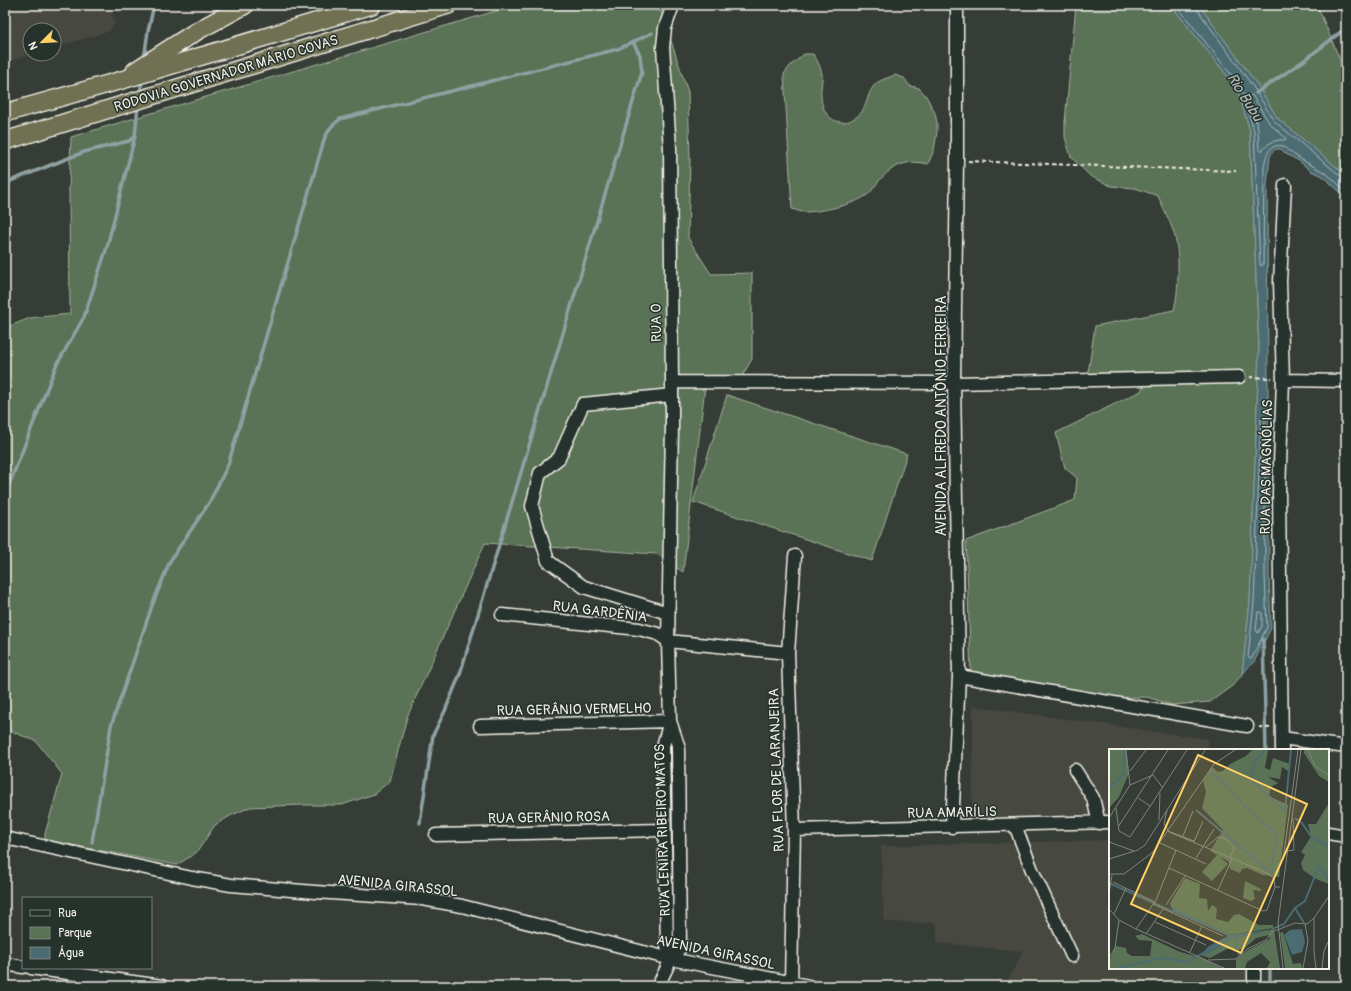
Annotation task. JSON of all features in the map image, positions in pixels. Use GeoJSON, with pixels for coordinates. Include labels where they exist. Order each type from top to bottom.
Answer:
{"type":"FeatureCollection","features":[{"type":"Feature","properties":{"kind":"highway"},"geometry":{"type":"LineString","coordinates":[[122,80],[190,35],[245,5]]}},
{"type":"Feature","properties":{"kind":"highway","name":"RODOVIA GOVERNADOR MÁRIO COVAS"},"geometry":{"type":"LineString","coordinates":[[5,113],[122,80],[372,5]]}},
{"type":"Feature","properties":{"kind":"highway"},"geometry":{"type":"LineString","coordinates":[[200,80],[227,62],[420,5]]}},
{"type":"Feature","properties":{"kind":"highway","name":"RODOVIA GOVERNADOR MÁRIO COVAS"},"geometry":{"type":"LineString","coordinates":[[5,141],[448,5]]}},
{"type":"Feature","properties":{"kind":"street","name":"RUA O"},"geometry":{"type":"LineString","coordinates":[[668,641],[672,382],[670,148],[663,47],[665,28],[672,5]]}},
{"type":"Feature","properties":{"kind":"street","name":"AVENIDA ALFREDO ANTÔNIO FERREIRA"},"geometry":{"type":"LineString","coordinates":[[952,827],[959,676],[954,383],[957,160],[957,5]]}},
{"type":"Feature","properties":{"kind":"street","name":"RUA DAS MAGNÓLIAS"},"geometry":{"type":"LineString","coordinates":[[1282,744],[1278,379],[1280,282],[1285,185]]}},
{"type":"Feature","properties":{"kind":"street"},"geometry":{"type":"LineString","coordinates":[[672,382],[954,383],[1240,377]]}},
{"type":"Feature","properties":{"kind":"street"},"geometry":{"type":"LineString","coordinates":[[1278,379],[1346,380]]}},
{"type":"Feature","properties":{"kind":"street"},"geometry":{"type":"LineString","coordinates":[[668,613],[584,587],[548,561],[532,506],[540,473],[559,458],[583,404],[672,395]]}},
{"type":"Feature","properties":{"kind":"street","name":"RUA FLOR DE LARANJEIRA"},"geometry":{"type":"LineString","coordinates":[[790,983],[794,830],[788,653],[795,556]]}},
{"type":"Feature","properties":{"kind":"street","name":"RUA GARDÊNIA"},"geometry":{"type":"LineString","coordinates":[[502,615],[640,629],[658,634],[668,641],[788,653]]}},
{"type":"Feature","properties":{"kind":"street","name":"RUA LENIRA RIBEIRO MATOS"},"geometry":{"type":"LineString","coordinates":[[658,986],[671,959],[680,948],[678,745],[670,721],[668,641]]}},
{"type":"Feature","properties":{"kind":"street"},"geometry":{"type":"LineString","coordinates":[[959,676],[1247,726]]}},
{"type":"Feature","properties":{"kind":"street","name":"RUA LENIRA RIBEIRO MATOS"},"geometry":{"type":"LineString","coordinates":[[670,721],[663,746],[667,946],[671,959]]}},
{"type":"Feature","properties":{"kind":"street","name":"RUA GERÂNIO VERMELHO"},"geometry":{"type":"LineString","coordinates":[[480,726],[670,721]]}},
{"type":"Feature","properties":{"kind":"street"},"geometry":{"type":"LineString","coordinates":[[1282,744],[1346,747]]}},
{"type":"Feature","properties":{"kind":"street"},"geometry":{"type":"LineString","coordinates":[[1075,770],[1093,798],[1104,822]]}},
{"type":"Feature","properties":{"kind":"street","name":"RUA AMARÍLIS"},"geometry":{"type":"LineString","coordinates":[[794,830],[1104,822]]}},
{"type":"Feature","properties":{"kind":"street"},"geometry":{"type":"LineString","coordinates":[[1015,825],[1032,870],[1072,956]]}},
{"type":"Feature","properties":{"kind":"street","name":"RUA GERÂNIO ROSA"},"geometry":{"type":"LineString","coordinates":[[436,834],[664,830]]}},
{"type":"Feature","properties":{"kind":"street"},"geometry":{"type":"LineString","coordinates":[[1329,832],[1346,836]]}},
{"type":"Feature","properties":{"kind":"street","name":"AVENIDA GIRASSOL"},"geometry":{"type":"LineString","coordinates":[[5,838],[231,885],[389,896],[422,899],[462,906],[671,959],[809,986]]}},
{"type":"Feature","properties":{"kind":"street"},"geometry":{"type":"LineString","coordinates":[[5,964],[22,967]]}},
{"type":"Feature","properties":{"kind":"street"},"geometry":{"type":"LineString","coordinates":[[38,969],[162,986]]}},
{"type":"Feature","properties":{"kind":"street"},"geometry":{"type":"LineString","coordinates":[[1254,969],[1254,986]]}},
{"type":"Feature","properties":{"kind":"path"},"geometry":{"type":"LineString","coordinates":[[957,160],[1236,171]]}},
{"type":"Feature","properties":{"kind":"path"},"geometry":{"type":"LineString","coordinates":[[1254,377],[1278,379]]}},
{"type":"Feature","properties":{"kind":"shaded area"},"geometry":{"type":"Polygon","coordinates":[[[5,5],[109,5],[115,23],[109,31],[62,46],[62,22],[22,22],[22,58],[5,63],[5,5]]]}},
{"type":"Feature","properties":{"kind":"shaded area"},"geometry":{"type":"Polygon","coordinates":[[[973,706],[1208,739],[1208,749],[1109,749],[1109,816],[972,818],[973,706]]]}},
{"type":"Feature","properties":{"kind":"shaded area"},"geometry":{"type":"Polygon","coordinates":[[[1109,840],[1109,969],[1247,969],[1246,986],[1005,986],[1023,951],[937,943],[937,923],[884,922],[881,846],[1109,840]]]}},
{"type":"Feature","properties":{"kind":"green space"},"geometry":{"type":"Polygon","coordinates":[[[516,5],[659,5],[688,92],[690,159],[688,238],[711,274],[752,273],[752,359],[735,388],[705,387],[683,572],[657,554],[485,543],[407,717],[390,781],[374,794],[342,805],[250,807],[215,825],[197,852],[177,865],[45,840],[45,834],[62,774],[36,741],[5,729],[5,328],[30,318],[70,314],[69,189],[71,137],[516,5]]]}},
{"type":"Feature","properties":{"kind":"green space"},"geometry":{"type":"Polygon","coordinates":[[[1076,5],[1171,5],[1237,88],[1250,131],[1259,349],[1250,602],[1242,675],[1232,686],[1210,702],[1172,705],[1147,697],[1107,698],[1028,681],[971,674],[966,541],[1075,500],[1077,478],[1065,468],[1056,433],[1141,391],[1147,379],[1087,380],[1095,326],[1174,310],[1176,302],[1178,272],[1176,241],[1158,196],[1135,188],[1111,186],[1090,176],[1071,157],[1065,137],[1065,122],[1076,5]]]}},
{"type":"Feature","properties":{"kind":"green space"},"geometry":{"type":"Polygon","coordinates":[[[1199,5],[1317,5],[1346,74],[1346,175],[1277,118],[1258,86],[1199,5]]]}},
{"type":"Feature","properties":{"kind":"green space"},"geometry":{"type":"Polygon","coordinates":[[[804,54],[813,54],[819,64],[822,74],[822,105],[826,113],[836,121],[847,122],[858,116],[865,106],[874,86],[884,79],[895,75],[904,78],[910,86],[919,88],[926,96],[935,113],[937,123],[934,150],[928,164],[914,162],[895,167],[884,175],[869,194],[846,205],[811,212],[802,212],[792,209],[784,74],[790,66],[804,54]]]}},
{"type":"Feature","properties":{"kind":"green space"},"geometry":{"type":"Polygon","coordinates":[[[727,395],[907,454],[872,561],[693,502],[727,395]]]}},
{"type":"Feature","properties":{"kind":"water","name":"Rio Bubu"},"geometry":{"type":"Polygon","coordinates":[[[1171,5],[1199,5],[1258,86],[1277,118],[1346,175],[1346,197],[1321,175],[1311,171],[1281,149],[1276,149],[1272,152],[1270,157],[1267,184],[1269,575],[1271,628],[1253,664],[1251,664],[1242,675],[1250,602],[1259,349],[1250,131],[1237,88],[1171,5]]]}},
{"type":"Feature","properties":{"kind":"waterway"},"geometry":{"type":"LineString","coordinates":[[144,59],[154,5]]}},
{"type":"Feature","properties":{"kind":"waterway","name":"Rio Bubu"},"geometry":{"type":"LineString","coordinates":[[1256,93],[1302,62],[1346,28]]}},
{"type":"Feature","properties":{"kind":"waterway"},"geometry":{"type":"LineString","coordinates":[[92,842],[111,726],[153,603],[170,561],[209,503],[228,465],[325,137],[331,127],[340,119],[618,49],[652,33]]}},
{"type":"Feature","properties":{"kind":"waterway"},"geometry":{"type":"LineString","coordinates":[[420,823],[433,735],[445,711],[460,674],[642,72],[640,55],[633,42]]}},
{"type":"Feature","properties":{"kind":"waterway"},"geometry":{"type":"LineString","coordinates":[[140,95],[142,79]]}},
{"type":"Feature","properties":{"kind":"waterway"},"geometry":{"type":"LineString","coordinates":[[5,495],[56,366],[84,317],[107,247],[135,136],[138,105]]}},
{"type":"Feature","properties":{"kind":"waterway"},"geometry":{"type":"LineString","coordinates":[[5,183],[84,152],[129,141],[135,137]]}},
{"type":"Feature","properties":{"kind":"waterway"},"geometry":{"type":"LineString","coordinates":[[1263,639],[1266,749]]}},
{"type":"Feature","properties":{"kind":"waterway"},"geometry":{"type":"LineString","coordinates":[[1270,969],[1270,986]]}}]}
